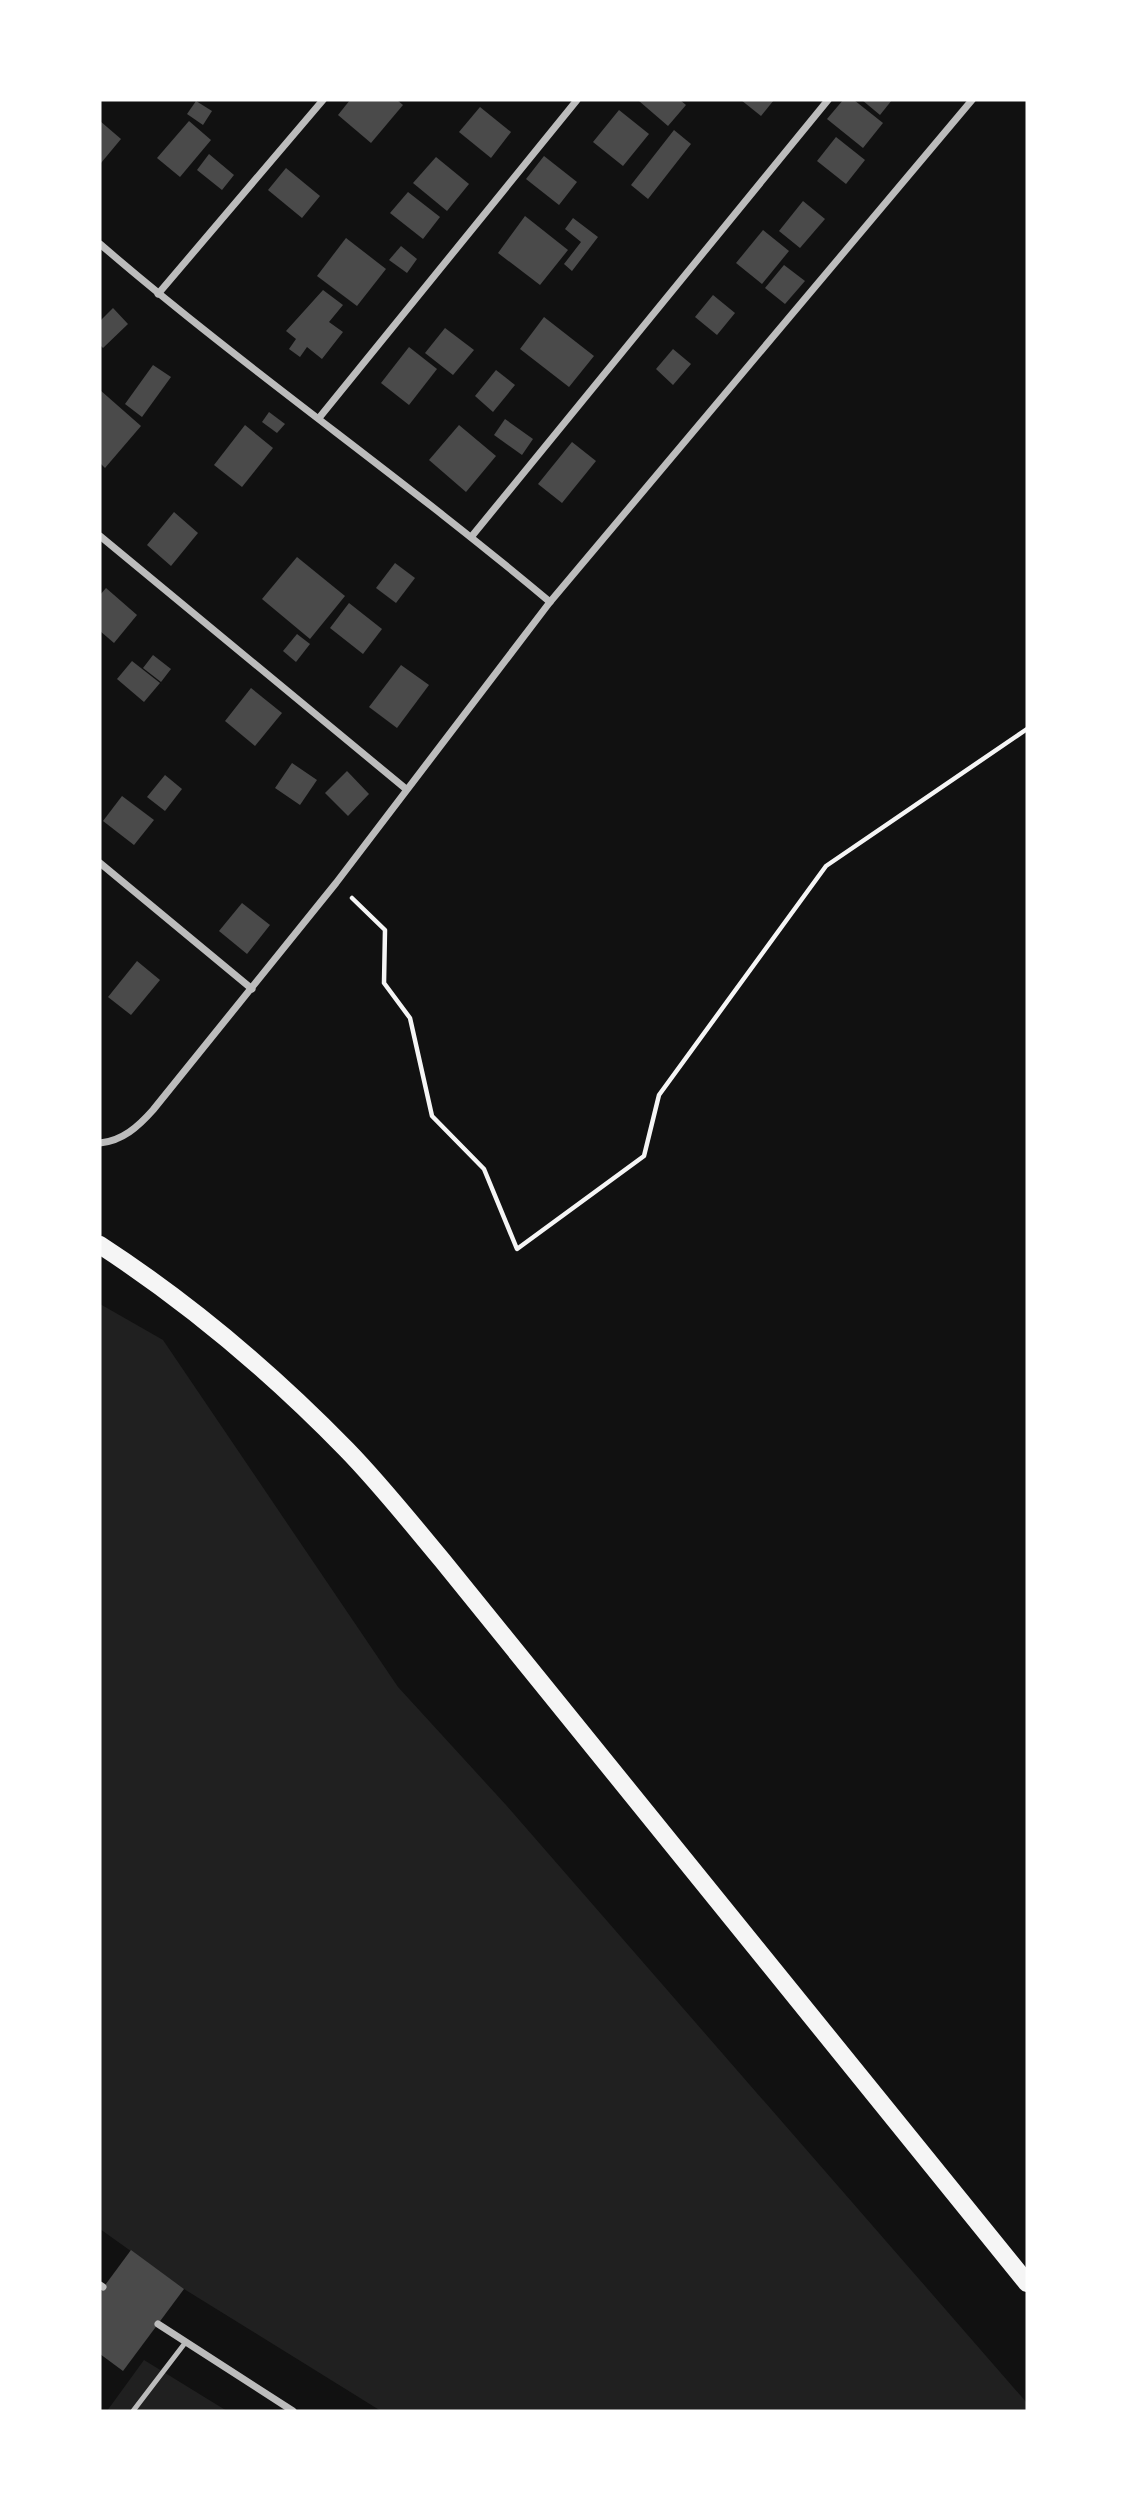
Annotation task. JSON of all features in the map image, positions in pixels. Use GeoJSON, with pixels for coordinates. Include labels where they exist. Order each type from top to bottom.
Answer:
{"type":"FeatureCollection","features":[{"type":"Feature","properties":{"kind":"main road"},"geometry":{"type":"LineString","coordinates":[[100,1245],[145,1275],[206,1322],[348,1451],[442,1560],[1027,2283]]}},
{"type":"Feature","properties":{"kind":"street"},"geometry":{"type":"LineString","coordinates":[[158,294],[323,100]]}},
{"type":"Feature","properties":{"kind":"street"},"geometry":{"type":"LineString","coordinates":[[319,418],[577,100]]}},
{"type":"Feature","properties":{"kind":"street"},"geometry":{"type":"LineString","coordinates":[[472,536],[828,100]]}},
{"type":"Feature","properties":{"kind":"street"},"geometry":{"type":"LineString","coordinates":[[958,100],[965,107]]}},
{"type":"Feature","properties":{"kind":"street"},"geometry":{"type":"LineString","coordinates":[[100,1143],[125,1135],[141,1124],[336,883],[550,602],[972,100]]}},
{"type":"Feature","properties":{"kind":"street"},"geometry":{"type":"LineString","coordinates":[[100,244],[158,294],[472,536],[550,602]]}},
{"type":"Feature","properties":{"kind":"street"},"geometry":{"type":"LineString","coordinates":[[100,536],[406,789]]}},
{"type":"Feature","properties":{"kind":"street"},"geometry":{"type":"LineString","coordinates":[[100,863],[252,989]]}},
{"type":"Feature","properties":{"kind":"street"},"geometry":{"type":"LineString","coordinates":[[100,1137],[109,1142]]}},
{"type":"Feature","properties":{"kind":"street"},"geometry":{"type":"LineString","coordinates":[[158,2324],[293,2411]]}},
{"type":"Feature","properties":{"kind":"lane"},"geometry":{"type":"LineString","coordinates":[[133,2411],[185,2343]]}},
{"type":"Feature","properties":{"kind":"path"},"geometry":{"type":"LineString","coordinates":[[336,883],[385,930],[384,983],[410,1018],[432,1116],[484,1169],[517,1249],[644,1156],[659,1095],[826,866],[1027,729]]}},
{"type":"Feature","properties":{"kind":"shaded area"},"geometry":{"type":"Polygon","coordinates":[[[100,1304],[163,1340],[398,1687],[506,1805],[1027,2403],[1027,2411],[381,2411],[184,2289],[100,2229],[100,1304]]]}},
{"type":"Feature","properties":{"kind":"shaded area"},"geometry":{"type":"Polygon","coordinates":[[[144,2360],[227,2411],[107,2411],[144,2360]]]}},
{"type":"Feature","properties":{"kind":"building"},"geometry":{"type":"Polygon","coordinates":[[[350,100],[397,100],[403,105],[371,143],[338,115],[350,100]]]}},
{"type":"Feature","properties":{"kind":"building"},"geometry":{"type":"Polygon","coordinates":[[[640,100],[680,100],[686,105],[668,126],[640,100]]]}},
{"type":"Feature","properties":{"kind":"building"},"geometry":{"type":"Polygon","coordinates":[[[741,100],[774,100],[761,116],[741,100]]]}},
{"type":"Feature","properties":{"kind":"building"},"geometry":{"type":"Polygon","coordinates":[[[843,100],[854,100],[883,123],[863,148],[827,119],[843,100]]]}},
{"type":"Feature","properties":{"kind":"building"},"geometry":{"type":"Polygon","coordinates":[[[862,100],[892,100],[880,115],[862,100]]]}},
{"type":"Feature","properties":{"kind":"building"},"geometry":{"type":"Polygon","coordinates":[[[196,101],[212,111],[203,125],[187,114],[196,101]]]}},
{"type":"Feature","properties":{"kind":"building"},"geometry":{"type":"Polygon","coordinates":[[[480,107],[511,132],[491,158],[459,132],[480,107]]]}},
{"type":"Feature","properties":{"kind":"building"},"geometry":{"type":"Polygon","coordinates":[[[619,110],[649,134],[623,166],[593,142],[619,110]]]}},
{"type":"Feature","properties":{"kind":"building"},"geometry":{"type":"Polygon","coordinates":[[[100,121],[121,139],[101,163],[100,161],[100,121]]]}},
{"type":"Feature","properties":{"kind":"building"},"geometry":{"type":"Polygon","coordinates":[[[189,121],[211,140],[180,177],[157,158],[189,121]]]}},
{"type":"Feature","properties":{"kind":"building"},"geometry":{"type":"Polygon","coordinates":[[[674,130],[691,144],[648,199],[631,185],[674,130]]]}},
{"type":"Feature","properties":{"kind":"building"},"geometry":{"type":"Polygon","coordinates":[[[836,137],[865,160],[846,184],[817,161],[836,137]]]}},
{"type":"Feature","properties":{"kind":"building"},"geometry":{"type":"Polygon","coordinates":[[[209,154],[234,175],[222,190],[197,170],[209,154]]]}},
{"type":"Feature","properties":{"kind":"building"},"geometry":{"type":"Polygon","coordinates":[[[544,156],[577,182],[559,205],[526,179],[544,156]]]}},
{"type":"Feature","properties":{"kind":"building"},"geometry":{"type":"Polygon","coordinates":[[[436,157],[469,184],[447,211],[413,183],[436,157]]]}},
{"type":"Feature","properties":{"kind":"building"},"geometry":{"type":"Polygon","coordinates":[[[286,168],[320,196],[302,218],[268,190],[286,168]]]}},
{"type":"Feature","properties":{"kind":"building"},"geometry":{"type":"Polygon","coordinates":[[[408,192],[440,217],[423,239],[390,213],[408,192]]]}},
{"type":"Feature","properties":{"kind":"building"},"geometry":{"type":"Polygon","coordinates":[[[803,201],[825,219],[800,248],[779,231],[803,201]]]}},
{"type":"Feature","properties":{"kind":"building"},"geometry":{"type":"Polygon","coordinates":[[[525,216],[568,250],[540,285],[498,253],[525,216]]]}},
{"type":"Feature","properties":{"kind":"building"},"geometry":{"type":"Polygon","coordinates":[[[573,218],[598,237],[572,271],[564,264],[581,242],[565,229],[573,218]]]}},
{"type":"Feature","properties":{"kind":"building"},"geometry":{"type":"Polygon","coordinates":[[[763,230],[789,251],[762,284],[736,263],[763,230]]]}},
{"type":"Feature","properties":{"kind":"building"},"geometry":{"type":"Polygon","coordinates":[[[346,238],[386,269],[357,306],[317,276],[346,238]]]}},
{"type":"Feature","properties":{"kind":"building"},"geometry":{"type":"Polygon","coordinates":[[[401,246],[417,259],[407,273],[389,260],[401,246]]]}},
{"type":"Feature","properties":{"kind":"building"},"geometry":{"type":"Polygon","coordinates":[[[784,265],[805,281],[785,304],[765,288],[784,265]]]}},
{"type":"Feature","properties":{"kind":"building"},"geometry":{"type":"Polygon","coordinates":[[[323,290],[343,305],[329,322],[343,332],[322,359],[307,347],[300,357],[289,349],[296,339],[286,331],[323,290]]]}},
{"type":"Feature","properties":{"kind":"building"},"geometry":{"type":"Polygon","coordinates":[[[713,295],[735,313],[717,335],[695,317],[713,295]]]}},
{"type":"Feature","properties":{"kind":"building"},"geometry":{"type":"Polygon","coordinates":[[[113,308],[128,324],[103,348],[100,345],[100,321],[113,308]]]}},
{"type":"Feature","properties":{"kind":"building"},"geometry":{"type":"Polygon","coordinates":[[[544,317],[594,356],[569,387],[520,349],[544,317]]]}},
{"type":"Feature","properties":{"kind":"building"},"geometry":{"type":"Polygon","coordinates":[[[445,328],[474,350],[453,375],[425,353],[445,328]]]}},
{"type":"Feature","properties":{"kind":"building"},"geometry":{"type":"Polygon","coordinates":[[[409,347],[437,369],[409,405],[381,383],[409,347]]]}},
{"type":"Feature","properties":{"kind":"building"},"geometry":{"type":"Polygon","coordinates":[[[673,349],[691,364],[673,385],[656,369],[673,349]]]}},
{"type":"Feature","properties":{"kind":"building"},"geometry":{"type":"Polygon","coordinates":[[[153,365],[171,377],[142,417],[125,404],[153,365]]]}},
{"type":"Feature","properties":{"kind":"building"},"geometry":{"type":"Polygon","coordinates":[[[496,370],[515,385],[493,412],[475,396],[496,370]]]}},
{"type":"Feature","properties":{"kind":"building"},"geometry":{"type":"Polygon","coordinates":[[[100,390],[141,426],[105,468],[100,463],[100,390]]]}},
{"type":"Feature","properties":{"kind":"building"},"geometry":{"type":"Polygon","coordinates":[[[269,412],[285,424],[277,433],[262,422],[269,412]]]}},
{"type":"Feature","properties":{"kind":"building"},"geometry":{"type":"Polygon","coordinates":[[[505,419],[533,439],[522,455],[494,435],[505,419]]]}},
{"type":"Feature","properties":{"kind":"building"},"geometry":{"type":"Polygon","coordinates":[[[245,425],[273,448],[242,487],[214,465],[245,425]]]}},
{"type":"Feature","properties":{"kind":"building"},"geometry":{"type":"Polygon","coordinates":[[[459,425],[496,456],[466,492],[429,460],[459,425]]]}},
{"type":"Feature","properties":{"kind":"building"},"geometry":{"type":"Polygon","coordinates":[[[572,442],[596,461],[562,503],[538,484],[572,442]]]}},
{"type":"Feature","properties":{"kind":"building"},"geometry":{"type":"Polygon","coordinates":[[[174,512],[198,533],[171,566],[147,545],[174,512]]]}},
{"type":"Feature","properties":{"kind":"building"},"geometry":{"type":"Polygon","coordinates":[[[297,557],[345,596],[310,639],[262,599],[297,557]]]}},
{"type":"Feature","properties":{"kind":"building"},"geometry":{"type":"Polygon","coordinates":[[[395,563],[415,578],[396,603],[376,588],[395,563]]]}},
{"type":"Feature","properties":{"kind":"building"},"geometry":{"type":"Polygon","coordinates":[[[106,588],[137,615],[114,643],[100,631],[100,595],[106,588]]]}},
{"type":"Feature","properties":{"kind":"building"},"geometry":{"type":"Polygon","coordinates":[[[349,603],[382,629],[363,654],[330,628],[349,603]]]}},
{"type":"Feature","properties":{"kind":"building"},"geometry":{"type":"Polygon","coordinates":[[[297,634],[310,644],[296,662],[283,651],[297,634]]]}},
{"type":"Feature","properties":{"kind":"building"},"geometry":{"type":"Polygon","coordinates":[[[153,655],[171,669],[161,682],[143,668],[153,655]]]}},
{"type":"Feature","properties":{"kind":"building"},"geometry":{"type":"Polygon","coordinates":[[[132,661],[160,683],[144,702],[117,679],[132,661]]]}},
{"type":"Feature","properties":{"kind":"building"},"geometry":{"type":"Polygon","coordinates":[[[401,665],[429,685],[397,728],[369,707],[401,665]]]}},
{"type":"Feature","properties":{"kind":"building"},"geometry":{"type":"Polygon","coordinates":[[[251,688],[282,713],[255,746],[225,721],[251,688]]]}},
{"type":"Feature","properties":{"kind":"building"},"geometry":{"type":"Polygon","coordinates":[[[292,763],[317,780],[300,805],[275,788],[292,763]]]}},
{"type":"Feature","properties":{"kind":"building"},"geometry":{"type":"Polygon","coordinates":[[[347,771],[369,794],[348,816],[325,793],[347,771]]]}},
{"type":"Feature","properties":{"kind":"building"},"geometry":{"type":"Polygon","coordinates":[[[165,775],[182,789],[165,811],[147,797],[165,775]]]}},
{"type":"Feature","properties":{"kind":"building"},"geometry":{"type":"Polygon","coordinates":[[[122,796],[154,820],[134,845],[103,821],[122,796]]]}},
{"type":"Feature","properties":{"kind":"building"},"geometry":{"type":"Polygon","coordinates":[[[242,903],[270,925],[247,954],[219,931],[242,903]]]}},
{"type":"Feature","properties":{"kind":"building"},"geometry":{"type":"Polygon","coordinates":[[[137,961],[160,980],[131,1015],[108,997],[137,961]]]}},
{"type":"Feature","properties":{"kind":"building"},"geometry":{"type":"Polygon","coordinates":[[[131,2250],[184,2289],[123,2371],[100,2354],[100,2292],[131,2250]]]}}]}
